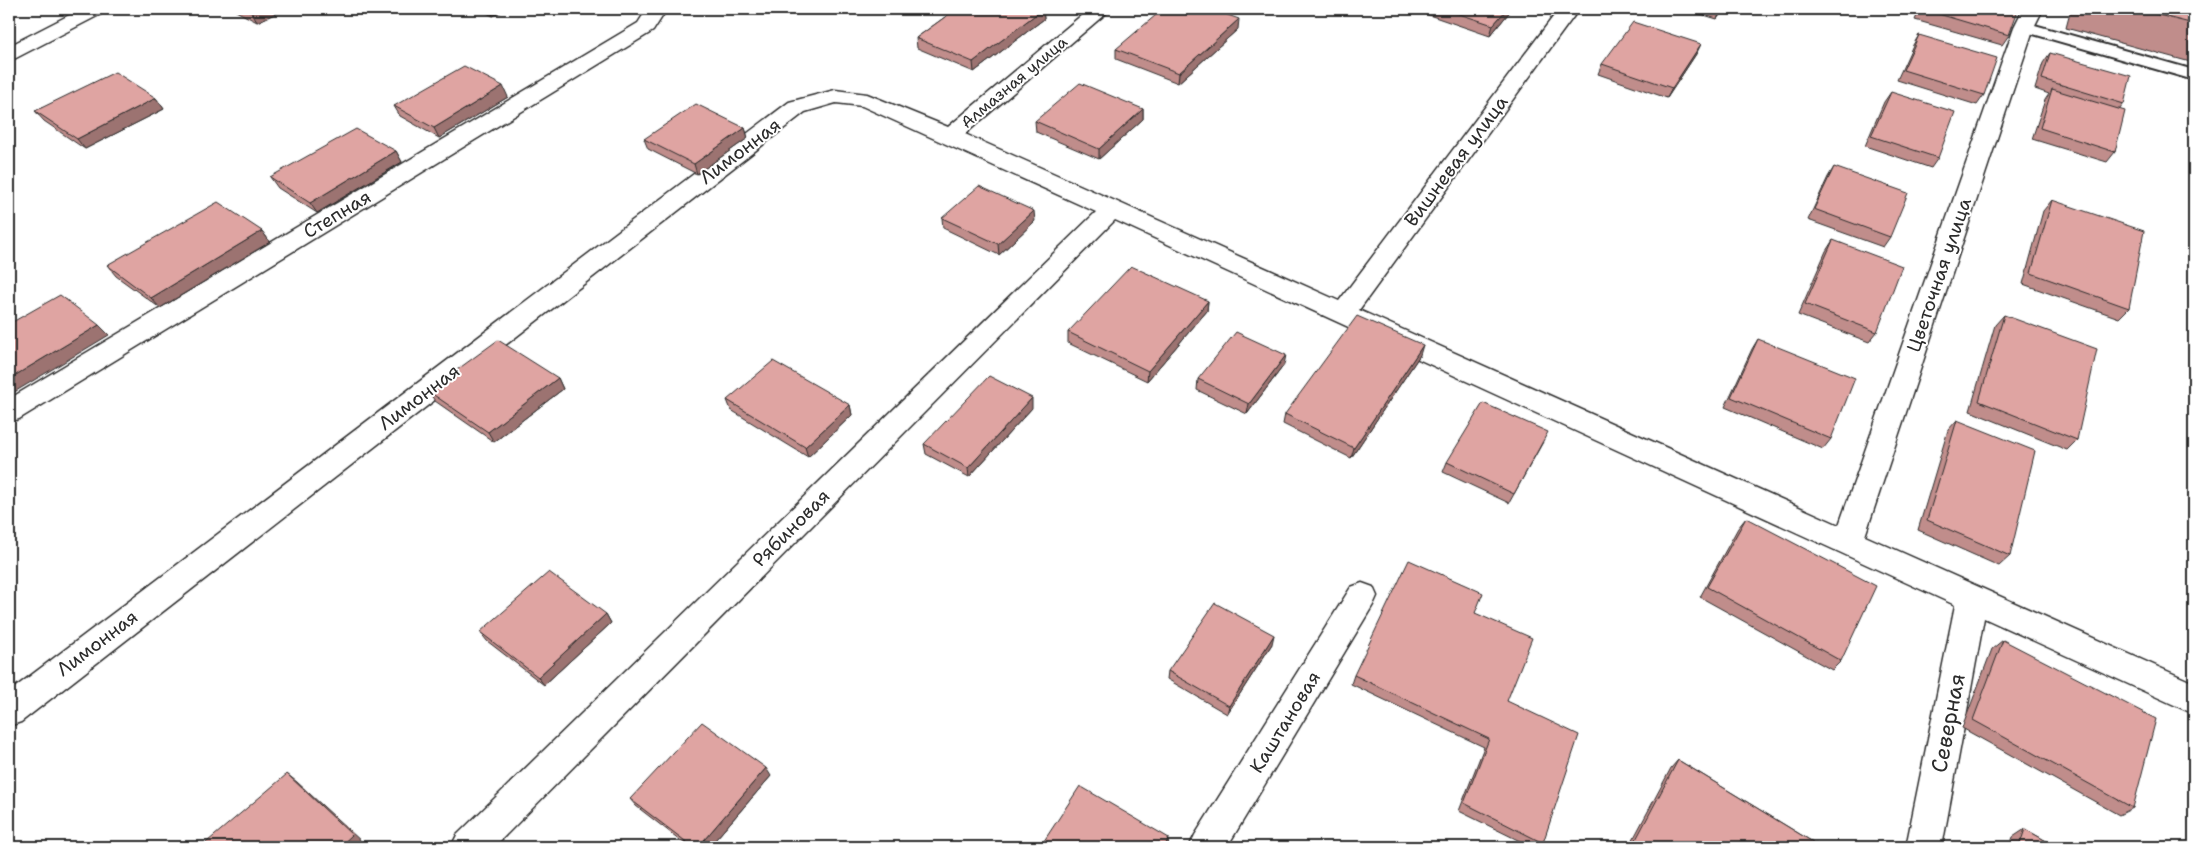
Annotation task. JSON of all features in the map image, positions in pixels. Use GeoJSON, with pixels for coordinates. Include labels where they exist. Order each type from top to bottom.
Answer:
{"type":"FeatureCollection","features":[{"type":"Feature","properties":{"kind":"street"},"geometry":{"type":"LineString","coordinates":[[9,54],[96,9]]}},
{"type":"Feature","properties":{"kind":"street","name":"Степная"},"geometry":{"type":"LineString","coordinates":[[9,412],[646,27],[657,9]]}},
{"type":"Feature","properties":{"kind":"street","name":"Алмазная улица"},"geometry":{"type":"LineString","coordinates":[[950,136],[1101,9]]}},
{"type":"Feature","properties":{"kind":"street","name":"Вишневая улица"},"geometry":{"type":"LineString","coordinates":[[1343,314],[1569,9]]}},
{"type":"Feature","properties":{"kind":"street","name":"Цветочная улица"},"geometry":{"type":"LineString","coordinates":[[1848,542],[2028,18]]}},
{"type":"Feature","properties":{"kind":"street","name":"Лимонная"},"geometry":{"type":"LineString","coordinates":[[9,711],[797,107],[835,96],[866,100],[950,136]]}},
{"type":"Feature","properties":{"kind":"street"},"geometry":{"type":"LineString","coordinates":[[950,136],[2194,700]]}},
{"type":"Feature","properties":{"kind":"street","name":"Рябиновая"},"geometry":{"type":"LineString","coordinates":[[470,847],[1112,209]]}},
{"type":"Feature","properties":{"kind":"street","name":"Каштановая"},"geometry":{"type":"LineString","coordinates":[[1207,847],[1362,596]]}},
{"type":"Feature","properties":{"kind":"street","name":"Северная"},"geometry":{"type":"LineString","coordinates":[[1924,847],[1972,599]]}},
{"type":"Feature","properties":{"kind":"lane"},"geometry":{"type":"LineString","coordinates":[[2028,18],[2194,74]]}},
{"type":"Feature","properties":{"kind":"building"},"geometry":{"type":"Polygon","coordinates":[[[245,9],[258,9],[251,12],[245,9]]]}},
{"type":"Feature","properties":{"kind":"building"},"geometry":{"type":"Polygon","coordinates":[[[956,9],[1043,9],[973,62],[916,38],[956,9]]]}},
{"type":"Feature","properties":{"kind":"building"},"geometry":{"type":"Polygon","coordinates":[[[1163,9],[1211,9],[1239,19],[1179,73],[1116,49],[1163,9]]]}},
{"type":"Feature","properties":{"kind":"building"},"geometry":{"type":"Polygon","coordinates":[[[1444,9],[1507,9],[1493,25],[1444,9]]]}},
{"type":"Feature","properties":{"kind":"building"},"geometry":{"type":"Polygon","coordinates":[[[1922,9],[2001,9],[2017,13],[2009,35],[1922,9]]]}},
{"type":"Feature","properties":{"kind":"building"},"geometry":{"type":"Polygon","coordinates":[[[2135,9],[2194,9],[2194,24],[2135,9]]]}},
{"type":"Feature","properties":{"kind":"building"},"geometry":{"type":"Polygon","coordinates":[[[1633,22],[1701,44],[1672,88],[1602,64],[1633,22]]]}},
{"type":"Feature","properties":{"kind":"building"},"geometry":{"type":"Polygon","coordinates":[[[1919,35],[1997,58],[1984,95],[1903,70],[1919,35]]]}},
{"type":"Feature","properties":{"kind":"building"},"geometry":{"type":"Polygon","coordinates":[[[2050,53],[2131,76],[2124,104],[2042,79],[2050,53]]]}},
{"type":"Feature","properties":{"kind":"building"},"geometry":{"type":"Polygon","coordinates":[[[464,66],[503,86],[434,128],[394,106],[464,66]]]}},
{"type":"Feature","properties":{"kind":"building"},"geometry":{"type":"Polygon","coordinates":[[[115,72],[156,98],[77,139],[35,111],[115,72]]]}},
{"type":"Feature","properties":{"kind":"building"},"geometry":{"type":"Polygon","coordinates":[[[1080,83],[1143,109],[1099,149],[1035,121],[1080,83]]]}},
{"type":"Feature","properties":{"kind":"building"},"geometry":{"type":"Polygon","coordinates":[[[2052,89],[2125,111],[2115,152],[2040,128],[2052,89]]]}},
{"type":"Feature","properties":{"kind":"building"},"geometry":{"type":"Polygon","coordinates":[[[1891,92],[1955,112],[1938,158],[1871,136],[1891,92]]]}},
{"type":"Feature","properties":{"kind":"building"},"geometry":{"type":"Polygon","coordinates":[[[696,104],[745,128],[694,164],[644,139],[696,104]]]}},
{"type":"Feature","properties":{"kind":"building"},"geometry":{"type":"Polygon","coordinates":[[[356,129],[396,151],[310,203],[270,177],[356,129]]]}},
{"type":"Feature","properties":{"kind":"building"},"geometry":{"type":"Polygon","coordinates":[[[1834,167],[1908,193],[1890,237],[1814,209],[1834,167]]]}},
{"type":"Feature","properties":{"kind":"building"},"geometry":{"type":"Polygon","coordinates":[[[979,186],[1034,211],[998,244],[942,218],[979,186]]]}},
{"type":"Feature","properties":{"kind":"building"},"geometry":{"type":"Polygon","coordinates":[[[2052,200],[2144,231],[2129,308],[2031,273],[2052,200]]]}},
{"type":"Feature","properties":{"kind":"building"},"geometry":{"type":"Polygon","coordinates":[[[218,202],[262,231],[151,298],[107,265],[218,202]]]}},
{"type":"Feature","properties":{"kind":"building"},"geometry":{"type":"Polygon","coordinates":[[[1833,240],[1902,266],[1877,332],[1805,304],[1833,240]]]}},
{"type":"Feature","properties":{"kind":"building"},"geometry":{"type":"Polygon","coordinates":[[[1131,266],[1208,301],[1148,371],[1068,332],[1131,266]]]}},
{"type":"Feature","properties":{"kind":"building"},"geometry":{"type":"Polygon","coordinates":[[[60,295],[99,325],[9,379],[9,324],[60,295]]]}},
{"type":"Feature","properties":{"kind":"building"},"geometry":{"type":"Polygon","coordinates":[[[2004,315],[2097,349],[2077,440],[1979,401],[2004,315]]]}},
{"type":"Feature","properties":{"kind":"building"},"geometry":{"type":"Polygon","coordinates":[[[1357,316],[1423,345],[1354,448],[1285,414],[1357,316]]]}},
{"type":"Feature","properties":{"kind":"building"},"geometry":{"type":"Polygon","coordinates":[[[1236,332],[1286,355],[1249,404],[1198,379],[1236,332]]]}},
{"type":"Feature","properties":{"kind":"building"},"geometry":{"type":"Polygon","coordinates":[[[1758,339],[1855,378],[1831,439],[1731,397],[1758,339]]]}},
{"type":"Feature","properties":{"kind":"building"},"geometry":{"type":"Polygon","coordinates":[[[498,340],[558,378],[488,432],[428,391],[498,340]]]}},
{"type":"Feature","properties":{"kind":"building"},"geometry":{"type":"Polygon","coordinates":[[[773,361],[850,405],[805,447],[727,400],[773,361]]]}},
{"type":"Feature","properties":{"kind":"building"},"geometry":{"type":"Polygon","coordinates":[[[989,376],[1032,398],[968,468],[924,444],[989,376]]]}},
{"type":"Feature","properties":{"kind":"building"},"geometry":{"type":"Polygon","coordinates":[[[1483,403],[1548,432],[1514,494],[1447,462],[1483,403]]]}},
{"type":"Feature","properties":{"kind":"building"},"geometry":{"type":"Polygon","coordinates":[[[1957,420],[2035,451],[2010,556],[1927,520],[1957,420]]]}},
{"type":"Feature","properties":{"kind":"building"},"geometry":{"type":"Polygon","coordinates":[[[1746,518],[1876,586],[1841,661],[1707,587],[1746,518]]]}},
{"type":"Feature","properties":{"kind":"building"},"geometry":{"type":"Polygon","coordinates":[[[1409,560],[1483,593],[1475,613],[1532,638],[1507,701],[1579,735],[1543,843],[1464,803],[1489,739],[1354,675],[1409,560]]]}},
{"type":"Feature","properties":{"kind":"building"},"geometry":{"type":"Polygon","coordinates":[[[549,572],[606,614],[538,677],[480,632],[549,572]]]}},
{"type":"Feature","properties":{"kind":"building"},"geometry":{"type":"Polygon","coordinates":[[[1215,603],[1274,635],[1229,706],[1168,671],[1215,603]]]}},
{"type":"Feature","properties":{"kind":"building"},"geometry":{"type":"Polygon","coordinates":[[[2003,640],[2156,719],[2133,808],[1973,720],[2003,640]]]}},
{"type":"Feature","properties":{"kind":"building"},"geometry":{"type":"Polygon","coordinates":[[[702,722],[766,768],[698,847],[693,847],[630,799],[702,722]]]}},
{"type":"Feature","properties":{"kind":"building"},"geometry":{"type":"Polygon","coordinates":[[[1678,760],[1821,847],[1632,847],[1678,760]]]}},
{"type":"Feature","properties":{"kind":"building"},"geometry":{"type":"Polygon","coordinates":[[[287,774],[352,835],[339,847],[201,847],[287,774]]]}},
{"type":"Feature","properties":{"kind":"building"},"geometry":{"type":"Polygon","coordinates":[[[1080,786],[1169,838],[1164,847],[1040,847],[1080,786]]]}},
{"type":"Feature","properties":{"kind":"building"},"geometry":{"type":"Polygon","coordinates":[[[2025,829],[2057,847],[2019,847],[2025,829]]]}}]}
